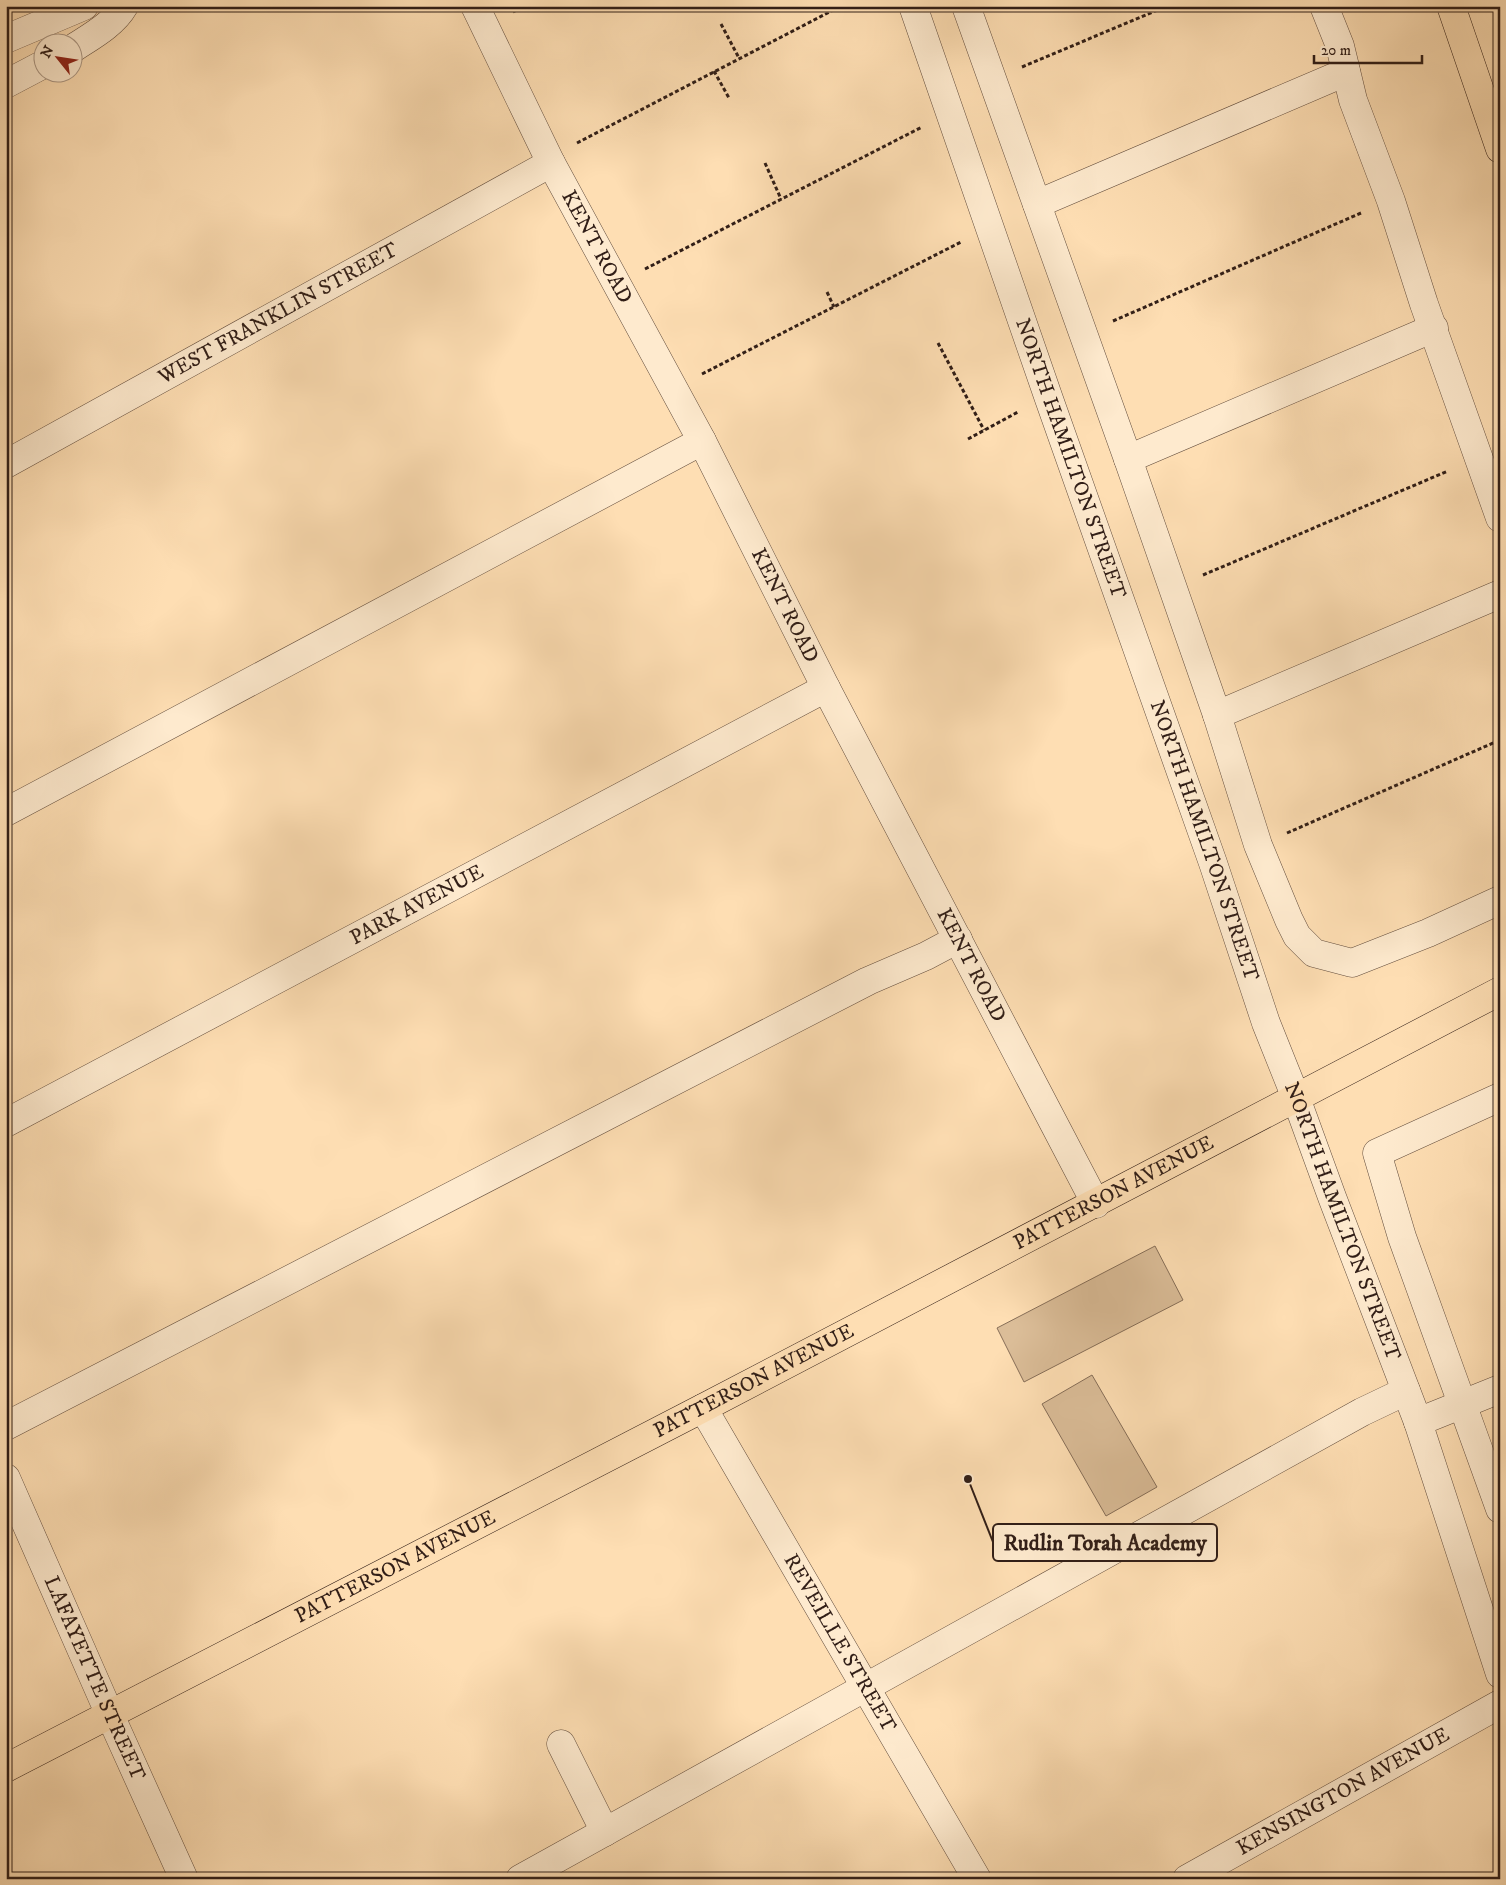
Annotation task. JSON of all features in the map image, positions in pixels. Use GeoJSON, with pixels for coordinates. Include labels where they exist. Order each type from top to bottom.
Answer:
{"type":"FeatureCollection","features":[{"type":"Feature","properties":{"kind":"main road"},"geometry":{"type":"LineString","coordinates":[[1451,6],[1500,149]]}},
{"type":"Feature","properties":{"kind":"main road","name":"PATTERSON AVENUE"},"geometry":{"type":"LineString","coordinates":[[6,1768],[1096,1204],[1500,991]]}},
{"type":"Feature","properties":{"kind":"street"},"geometry":{"type":"LineString","coordinates":[[6,39],[84,6]]}},
{"type":"Feature","properties":{"kind":"street"},"geometry":{"type":"LineString","coordinates":[[82,42],[105,27],[121,13],[124,6]]}},
{"type":"Feature","properties":{"kind":"street","name":"KENT ROAD"},"geometry":{"type":"LineString","coordinates":[[475,6],[561,155],[826,688],[1096,1204]]}},
{"type":"Feature","properties":{"kind":"street","name":"NORTH HAMILTON STREET"},"geometry":{"type":"LineString","coordinates":[[913,6],[1048,398],[1214,863],[1266,1023],[1418,1422],[1500,1674]]}},
{"type":"Feature","properties":{"kind":"street"},"geometry":{"type":"LineString","coordinates":[[966,6],[1128,459],[1217,715],[1258,845],[1297,936],[1314,953],[1352,963],[1428,933],[1500,900]]}},
{"type":"Feature","properties":{"kind":"street"},"geometry":{"type":"LineString","coordinates":[[1324,6],[1340,46],[1353,100],[1391,201],[1500,518]]}},
{"type":"Feature","properties":{"kind":"street"},"geometry":{"type":"LineString","coordinates":[[6,84],[32,70]]}},
{"type":"Feature","properties":{"kind":"street"},"geometry":{"type":"LineString","coordinates":[[1037,204],[1346,72]]}},
{"type":"Feature","properties":{"kind":"street","name":"WEST FRANKLIN STREET"},"geometry":{"type":"LineString","coordinates":[[6,464],[561,155]]}},
{"type":"Feature","properties":{"kind":"street"},"geometry":{"type":"LineString","coordinates":[[1128,459],[1434,328]]}},
{"type":"Feature","properties":{"kind":"street"},"geometry":{"type":"LineString","coordinates":[[6,812],[702,441]]}},
{"type":"Feature","properties":{"kind":"street"},"geometry":{"type":"LineString","coordinates":[[1217,715],[1500,594]]}},
{"type":"Feature","properties":{"kind":"street","name":"PARK AVENUE"},"geometry":{"type":"LineString","coordinates":[[6,1123],[826,688]]}},
{"type":"Feature","properties":{"kind":"street"},"geometry":{"type":"LineString","coordinates":[[6,1426],[868,981],[926,956],[958,939]]}},
{"type":"Feature","properties":{"kind":"street"},"geometry":{"type":"LineString","coordinates":[[1500,1097],[1377,1153],[1402,1237],[1500,1509]]}},
{"type":"Feature","properties":{"kind":"street"},"geometry":{"type":"LineString","coordinates":[[1418,1422],[1500,1389]]}},
{"type":"Feature","properties":{"kind":"street"},"geometry":{"type":"LineString","coordinates":[[520,1879],[1362,1412],[1406,1391]]}},
{"type":"Feature","properties":{"kind":"street","name":"REVEILLE STREET"},"geometry":{"type":"LineString","coordinates":[[703,1408],[977,1879]]}},
{"type":"Feature","properties":{"kind":"street","name":"LAFAYETTE STREET"},"geometry":{"type":"LineString","coordinates":[[6,1478],[184,1879]]}},
{"type":"Feature","properties":{"kind":"street","name":"KENSINGTON AVENUE"},"geometry":{"type":"LineString","coordinates":[[1186,1879],[1500,1704]]}},
{"type":"Feature","properties":{"kind":"street"},"geometry":{"type":"LineString","coordinates":[[561,1744],[605,1832]]}},
{"type":"Feature","properties":{"kind":"path"},"geometry":{"type":"LineString","coordinates":[[561,155],[714,71],[840,6]]}},
{"type":"Feature","properties":{"kind":"path"},"geometry":{"type":"LineString","coordinates":[[1020,67],[1166,6]]}},
{"type":"Feature","properties":{"kind":"path"},"geometry":{"type":"LineString","coordinates":[[721,24],[740,58]]}},
{"type":"Feature","properties":{"kind":"path"},"geometry":{"type":"LineString","coordinates":[[714,71],[728,98]]}},
{"type":"Feature","properties":{"kind":"path"},"geometry":{"type":"LineString","coordinates":[[638,274],[781,198],[921,127]]}},
{"type":"Feature","properties":{"kind":"path"},"geometry":{"type":"LineString","coordinates":[[765,163],[781,198]]}},
{"type":"Feature","properties":{"kind":"path"},"geometry":{"type":"LineString","coordinates":[[1112,322],[1362,213]]}},
{"type":"Feature","properties":{"kind":"path"},"geometry":{"type":"LineString","coordinates":[[702,374],[961,242]]}},
{"type":"Feature","properties":{"kind":"path"},"geometry":{"type":"LineString","coordinates":[[826,292],[834,307]]}},
{"type":"Feature","properties":{"kind":"path"},"geometry":{"type":"LineString","coordinates":[[938,343],[984,430]]}},
{"type":"Feature","properties":{"kind":"path"},"geometry":{"type":"LineString","coordinates":[[968,439],[1021,411]]}},
{"type":"Feature","properties":{"kind":"path"},"geometry":{"type":"LineString","coordinates":[[1201,576],[1451,470]]}},
{"type":"Feature","properties":{"kind":"path"},"geometry":{"type":"LineString","coordinates":[[1292,831],[1500,740]]}},
{"type":"Feature","properties":{"kind":"shaded area"},"geometry":{"type":"Polygon","coordinates":[[[1155,1246],[1183,1300],[1024,1382],[997,1328],[1155,1246]]]}},
{"type":"Feature","properties":{"kind":"shaded area"},"geometry":{"type":"Polygon","coordinates":[[[1092,1375],[1157,1487],[1106,1516],[1042,1404],[1092,1375]]]}},
{"type":"Feature","properties":{"kind":"place","name":"Rudlin Torah Academy"},"geometry":{"type":"Point","coordinates":[968,1479]}}]}
